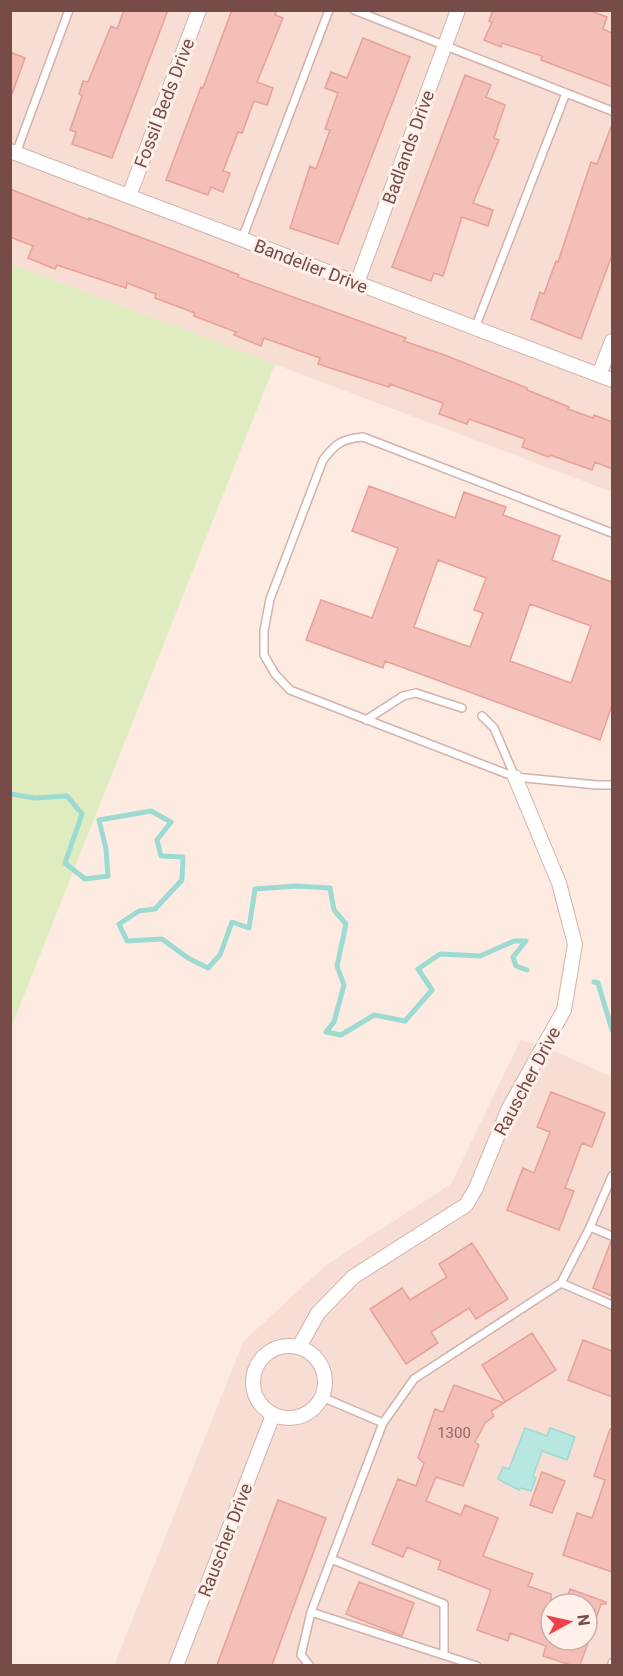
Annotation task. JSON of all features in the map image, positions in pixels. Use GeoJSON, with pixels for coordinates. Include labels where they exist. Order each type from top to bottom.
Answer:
{"type":"FeatureCollection","features":[{"type":"Feature","properties":{"kind":"street","name":"Fossil Beds Drive"},"geometry":{"type":"LineString","coordinates":[[129,196],[199,10]]}},
{"type":"Feature","properties":{"kind":"street","name":"Badlands Drive"},"geometry":{"type":"LineString","coordinates":[[357,283],[459,10]]}},
{"type":"Feature","properties":{"kind":"street","name":"Bandelier Drive"},"geometry":{"type":"LineString","coordinates":[[13,152],[606,378]]}},
{"type":"Feature","properties":{"kind":"street"},"geometry":{"type":"LineString","coordinates":[[606,378],[612,341]]}},
{"type":"Feature","properties":{"kind":"street","name":"Rauscher Drive"},"geometry":{"type":"LineString","coordinates":[[299,1347],[318,1313],[353,1277],[466,1205],[476,1188],[509,1108],[564,1010],[575,944],[559,883],[515,777]]}},
{"type":"Feature","properties":{"kind":"street"},"geometry":{"type":"LineString","coordinates":[[287,1345],[309,1352],[318,1360],[323,1371],[325,1383],[322,1397],[307,1413],[284,1418],[273,1415],[263,1408],[252,1387],[257,1364],[265,1354],[287,1345]]}},
{"type":"Feature","properties":{"kind":"street","name":"Rauscher Drive"},"geometry":{"type":"LineString","coordinates":[[176,1665],[273,1415]]}},
{"type":"Feature","properties":{"kind":"lane"},"geometry":{"type":"LineString","coordinates":[[13,152],[69,10]]}},
{"type":"Feature","properties":{"kind":"lane"},"geometry":{"type":"LineString","coordinates":[[242,239],[329,10]]}},
{"type":"Feature","properties":{"kind":"lane"},"geometry":{"type":"LineString","coordinates":[[354,10],[612,111]]}},
{"type":"Feature","properties":{"kind":"lane"},"geometry":{"type":"LineString","coordinates":[[475,328],[566,93]]}},
{"type":"Feature","properties":{"kind":"lane"},"geometry":{"type":"LineString","coordinates":[[612,533],[363,437],[344,439],[322,460],[270,599],[264,631],[264,655],[275,674],[290,690],[515,777],[612,785]]}},
{"type":"Feature","properties":{"kind":"lane"},"geometry":{"type":"LineString","coordinates":[[366,720],[404,696],[416,693],[462,708]]}},
{"type":"Feature","properties":{"kind":"lane"},"geometry":{"type":"LineString","coordinates":[[482,716],[494,728],[515,777]]}},
{"type":"Feature","properties":{"kind":"lane"},"geometry":{"type":"LineString","coordinates":[[310,1665],[301,1655],[311,1612],[382,1422],[414,1378],[561,1282],[590,1227],[612,1176]]}},
{"type":"Feature","properties":{"kind":"lane"},"geometry":{"type":"LineString","coordinates":[[590,1227],[612,1236]]}},
{"type":"Feature","properties":{"kind":"lane"},"geometry":{"type":"LineString","coordinates":[[561,1282],[612,1305]]}},
{"type":"Feature","properties":{"kind":"lane"},"geometry":{"type":"LineString","coordinates":[[322,1397],[382,1422]]}},
{"type":"Feature","properties":{"kind":"lane"},"geometry":{"type":"LineString","coordinates":[[331,1559],[444,1604],[444,1655]]}},
{"type":"Feature","properties":{"kind":"lane"},"geometry":{"type":"LineString","coordinates":[[311,1612],[477,1665]]}},
{"type":"Feature","properties":{"kind":"shaded area"},"geometry":{"type":"Polygon","coordinates":[[[10,11],[612,11],[612,492],[11,264],[10,11]]]}},
{"type":"Feature","properties":{"kind":"shaded area"},"geometry":{"type":"Polygon","coordinates":[[[521,1039],[612,1077],[612,1665],[114,1666],[243,1342],[326,1265],[451,1184],[521,1039]]]}},
{"type":"Feature","properties":{"kind":"green space"},"geometry":{"type":"Polygon","coordinates":[[[11,264],[275,364],[11,1028],[11,264]]]}},
{"type":"Feature","properties":{"kind":"water"},"geometry":{"type":"Polygon","coordinates":[[[525,1428],[547,1436],[550,1428],[575,1437],[567,1460],[542,1451],[533,1476],[536,1478],[531,1491],[521,1488],[519,1490],[498,1479],[503,1467],[509,1469],[525,1428]]]}},
{"type":"Feature","properties":{"kind":"building"},"geometry":{"type":"Polygon","coordinates":[[[124,10],[168,10],[112,158],[72,144],[76,132],[70,130],[82,96],[79,94],[83,81],[88,82],[111,26],[117,29],[124,10]]]}},
{"type":"Feature","properties":{"kind":"building"},"geometry":{"type":"Polygon","coordinates":[[[232,10],[277,10],[275,15],[283,18],[257,82],[273,88],[267,105],[254,101],[242,133],[238,132],[223,171],[230,173],[223,192],[211,187],[208,195],[166,180],[232,10]]]}},
{"type":"Feature","properties":{"kind":"building"},"geometry":{"type":"Polygon","coordinates":[[[493,10],[588,10],[607,17],[603,29],[612,33],[612,87],[541,60],[542,56],[502,43],[501,47],[484,40],[492,22],[489,21],[493,10]]]}},
{"type":"Feature","properties":{"kind":"building"},"geometry":{"type":"Polygon","coordinates":[[[363,38],[410,57],[338,244],[290,228],[310,166],[316,169],[330,130],[325,129],[338,93],[325,88],[331,72],[347,78],[363,38]]]}},
{"type":"Feature","properties":{"kind":"building"},"geometry":{"type":"Polygon","coordinates":[[[10,52],[25,58],[12,94],[10,94],[10,52]]]}},
{"type":"Feature","properties":{"kind":"building"},"geometry":{"type":"Polygon","coordinates":[[[465,75],[491,85],[486,97],[505,105],[494,138],[499,140],[473,203],[493,210],[488,226],[462,217],[443,276],[434,273],[431,281],[392,267],[465,75]]]}},
{"type":"Feature","properties":{"kind":"building"},"geometry":{"type":"Polygon","coordinates":[[[611,127],[612,255],[581,339],[531,319],[540,292],[544,294],[556,261],[558,262],[591,162],[597,164],[611,127]]]}},
{"type":"Feature","properties":{"kind":"building"},"geometry":{"type":"Polygon","coordinates":[[[10,189],[201,260],[239,275],[238,277],[406,338],[404,341],[527,388],[527,390],[569,407],[568,409],[612,422],[612,469],[595,462],[592,470],[522,447],[525,439],[469,419],[467,424],[439,414],[443,403],[390,384],[389,387],[318,364],[320,358],[264,338],[261,346],[234,335],[236,332],[194,316],[195,313],[155,298],[156,294],[127,283],[126,288],[57,265],[55,269],[28,258],[33,246],[10,237],[10,189]]]}},
{"type":"Feature","properties":{"kind":"building"},"geometry":{"type":"Polygon","coordinates":[[[369,486],[455,518],[464,492],[506,507],[503,515],[560,536],[552,560],[612,582],[612,705],[600,740],[385,661],[383,668],[306,640],[321,600],[372,618],[398,548],[352,531],[369,486]],[[438,560],[414,627],[470,647],[483,613],[474,610],[486,578],[438,560]],[[530,604],[510,661],[571,683],[591,626],[530,604]]]}},
{"type":"Feature","properties":{"kind":"building"},"geometry":{"type":"Polygon","coordinates":[[[551,1092],[605,1113],[592,1147],[582,1143],[565,1188],[574,1191],[559,1230],[507,1210],[523,1168],[534,1173],[550,1132],[537,1127],[551,1092]]]}},
{"type":"Feature","properties":{"kind":"building"},"geometry":{"type":"Polygon","coordinates":[[[612,1242],[612,1296],[593,1288],[612,1242]]]}},
{"type":"Feature","properties":{"kind":"building"},"geometry":{"type":"Polygon","coordinates":[[[472,1243],[508,1299],[476,1319],[469,1308],[431,1332],[438,1343],[406,1364],[370,1309],[402,1288],[410,1300],[447,1277],[439,1264],[472,1243]]]}},
{"type":"Feature","properties":{"kind":"building"},"geometry":{"type":"Polygon","coordinates":[[[532,1333],[556,1370],[505,1402],[482,1365],[532,1333]]]}},
{"type":"Feature","properties":{"kind":"building"},"geometry":{"type":"Polygon","coordinates":[[[583,1340],[612,1351],[612,1397],[568,1380],[583,1340]]]}},
{"type":"Feature","properties":{"kind":"building"},"geometry":{"type":"Polygon","coordinates":[[[454,1385],[504,1403],[491,1411],[494,1416],[485,1423],[475,1442],[479,1445],[463,1486],[436,1477],[426,1501],[461,1515],[465,1505],[498,1518],[483,1556],[533,1574],[528,1586],[545,1592],[539,1592],[539,1643],[510,1633],[508,1641],[477,1630],[491,1590],[438,1569],[441,1561],[407,1547],[403,1557],[372,1544],[398,1479],[416,1486],[424,1463],[418,1458],[435,1409],[443,1412],[454,1385]]]}},
{"type":"Feature","properties":{"kind":"building"},"geometry":{"type":"Polygon","coordinates":[[[610,1429],[612,1430],[612,1572],[563,1555],[577,1513],[592,1518],[605,1480],[594,1476],[610,1429]]]}},
{"type":"Feature","properties":{"kind":"building"},"geometry":{"type":"Polygon","coordinates":[[[542,1472],[565,1481],[552,1513],[530,1505],[542,1472]]]}},
{"type":"Feature","properties":{"kind":"building"},"geometry":{"type":"Polygon","coordinates":[[[278,1500],[326,1518],[272,1665],[217,1665],[278,1500]]]}},
{"type":"Feature","properties":{"kind":"building"},"geometry":{"type":"Polygon","coordinates":[[[359,1582],[414,1603],[402,1636],[346,1614],[359,1582]]]}},
{"type":"Feature","properties":{"kind":"building"},"geometry":{"type":"Polygon","coordinates":[[[599,1599],[606,1602],[606,1604],[601,1604],[599,1610],[599,1599]]]}},
{"type":"Feature","properties":{"kind":"building"},"geometry":{"type":"Polygon","coordinates":[[[544,1652],[585,1652],[580,1665],[571,1665],[543,1656],[544,1652]]]}},
{"type":"Feature","properties":{"kind":"waterway"},"geometry":{"type":"LineString","coordinates":[[10,794],[35,798],[67,796],[82,814],[65,863],[85,879],[108,876],[106,849],[99,820],[151,811],[171,822],[157,840],[161,856],[183,857],[182,880],[155,909],[139,911],[119,924],[127,941],[162,939],[188,958],[208,968],[220,955],[232,922],[249,928],[255,889],[297,886],[330,888],[334,910],[346,924],[337,966],[344,985],[334,1022],[326,1032],[341,1035],[374,1015],[405,1021],[432,990],[418,969],[440,954],[480,956],[514,941],[526,941],[513,957],[516,966],[527,970]]}},
{"type":"Feature","properties":{"kind":"waterway"},"geometry":{"type":"LineString","coordinates":[[594,982],[598,983],[612,1030]]}}]}
